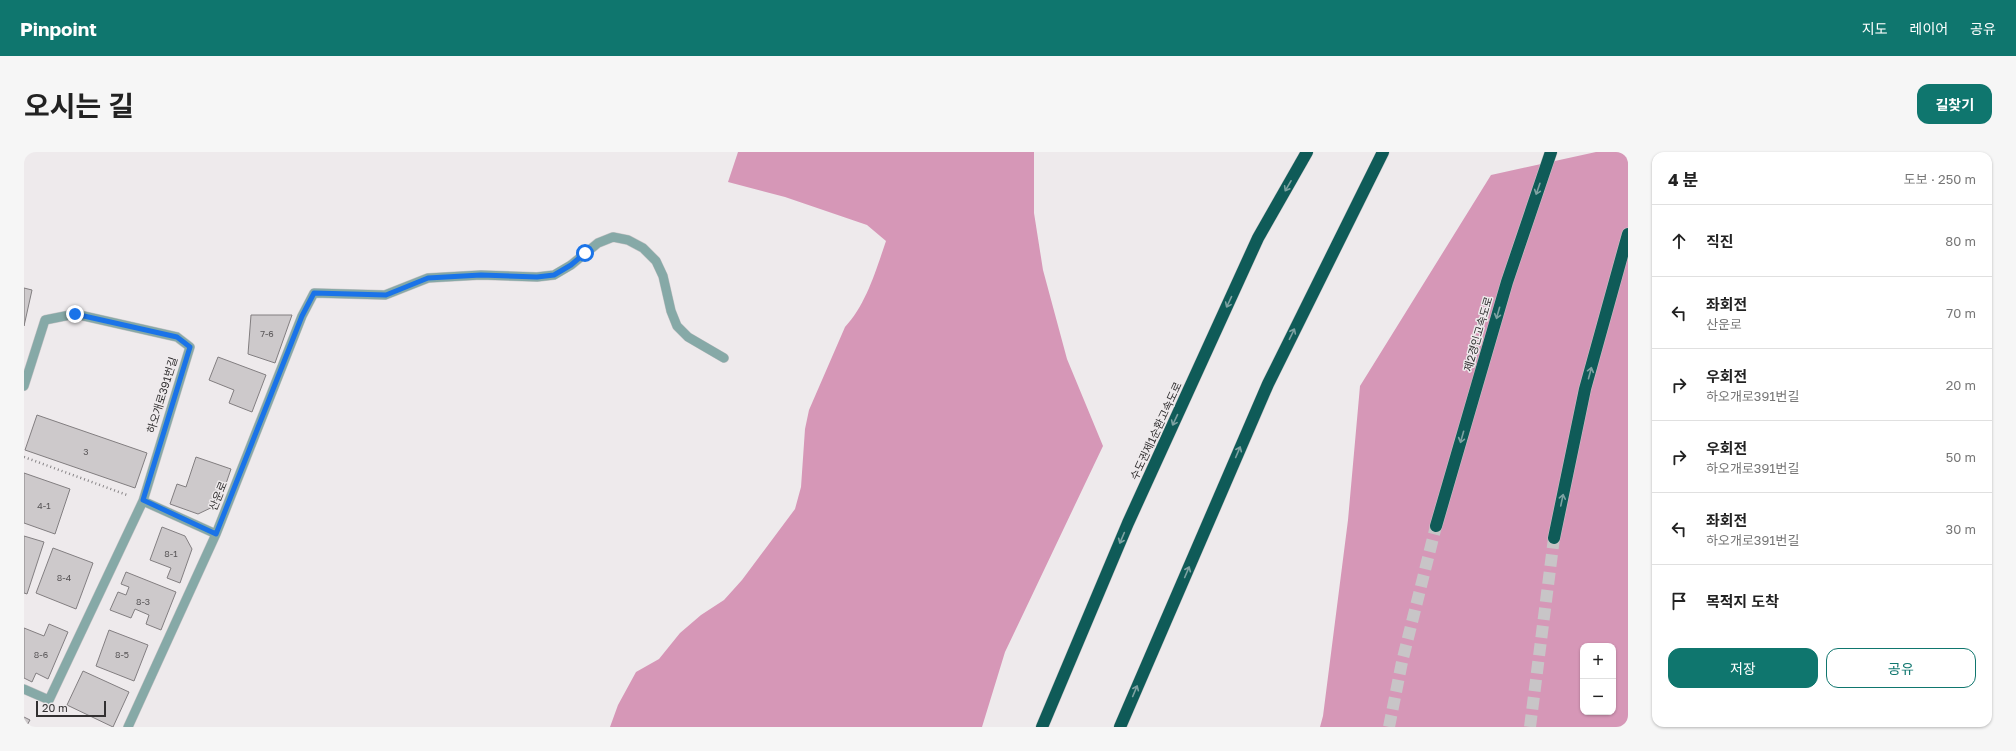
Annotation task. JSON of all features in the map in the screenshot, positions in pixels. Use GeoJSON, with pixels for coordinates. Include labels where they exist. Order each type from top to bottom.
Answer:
{"type":"FeatureCollection","features":[{"type":"Feature","properties":{"kind":"highway","name":"수도권제1순환고속도로"},"geometry":{"type":"LineString","coordinates":[[1042,727],[1128,523],[1258,238],[1307,152]]}},
{"type":"Feature","properties":{"kind":"highway"},"geometry":{"type":"LineString","coordinates":[[1120,727],[1268,384],[1383,152]]}},
{"type":"Feature","properties":{"kind":"highway","name":"제2경인고속도로"},"geometry":{"type":"LineString","coordinates":[[1436,526],[1507,282],[1551,152]]}},
{"type":"Feature","properties":{"kind":"highway"},"geometry":{"type":"LineString","coordinates":[[1554,538],[1585,389],[1628,234]]}},
{"type":"Feature","properties":{"kind":"lane","name":"산운로"},"geometry":{"type":"LineString","coordinates":[[128,727],[216,534],[302,316],[314,293],[386,295],[428,278],[481,275],[537,277],[554,275],[571,265],[598,243],[613,237],[628,240],[643,248],[656,261],[663,276],[671,310],[677,326],[688,338],[724,358]]}},
{"type":"Feature","properties":{"kind":"lane","name":"하오개로391번길"},"geometry":{"type":"LineString","coordinates":[[24,386],[45,320],[75,314],[177,337],[190,347],[143,500],[49,700],[24,689]]}},
{"type":"Feature","properties":{"kind":"lane"},"geometry":{"type":"LineString","coordinates":[[143,500],[216,534]]}},
{"type":"Feature","properties":{"kind":"path"},"geometry":{"type":"LineString","coordinates":[[24,457],[143,500]]}},
{"type":"Feature","properties":{"kind":"shaded area"},"geometry":{"type":"Polygon","coordinates":[[[738,152],[1034,152],[1034,213],[1043,270],[1067,359],[1103,446],[1005,652],[982,727],[610,727],[618,705],[636,672],[659,659],[680,633],[701,615],[724,600],[742,580],[795,509],[801,487],[805,429],[809,410],[845,327],[865,298],[886,241],[867,225],[785,197],[728,182],[738,152]]]}},
{"type":"Feature","properties":{"kind":"shaded area"},"geometry":{"type":"Polygon","coordinates":[[[1596,152],[1628,152],[1628,727],[1320,727],[1323,716],[1348,520],[1360,386],[1491,175],[1596,152]]]}},
{"type":"Feature","properties":{"kind":"building"},"geometry":{"type":"Polygon","coordinates":[[[24,288],[32,290],[24,326],[24,288]]]}},
{"type":"Feature","properties":{"kind":"building"},"geometry":{"type":"Polygon","coordinates":[[[251,315],[292,315],[275,363],[248,354],[251,315]]]}},
{"type":"Feature","properties":{"kind":"building"},"geometry":{"type":"Polygon","coordinates":[[[218,357],[266,375],[252,412],[229,403],[234,390],[209,380],[218,357]]]}},
{"type":"Feature","properties":{"kind":"building"},"geometry":{"type":"Polygon","coordinates":[[[37,415],[147,453],[135,488],[25,450],[37,415]]]}},
{"type":"Feature","properties":{"kind":"building"},"geometry":{"type":"Polygon","coordinates":[[[196,457],[231,469],[219,504],[198,514],[170,504],[177,484],[186,487],[196,457]]]}},
{"type":"Feature","properties":{"kind":"building"},"geometry":{"type":"Polygon","coordinates":[[[24,473],[70,489],[55,534],[24,523],[24,473]]]}},
{"type":"Feature","properties":{"kind":"building"},"geometry":{"type":"Polygon","coordinates":[[[162,527],[185,536],[192,549],[180,583],[167,578],[171,568],[150,560],[162,527]]]}},
{"type":"Feature","properties":{"kind":"building"},"geometry":{"type":"Polygon","coordinates":[[[24,536],[44,542],[27,594],[24,593],[24,536]]]}},
{"type":"Feature","properties":{"kind":"building"},"geometry":{"type":"Polygon","coordinates":[[[53,548],[93,563],[76,609],[36,593],[53,548]]]}},
{"type":"Feature","properties":{"kind":"building"},"geometry":{"type":"Polygon","coordinates":[[[126,572],[176,592],[161,630],[146,624],[149,615],[135,609],[131,618],[110,610],[118,592],[126,595],[129,587],[121,584],[126,572]]]}},
{"type":"Feature","properties":{"kind":"building"},"geometry":{"type":"Polygon","coordinates":[[[49,624],[68,632],[48,679],[36,673],[32,682],[24,678],[24,628],[44,636],[49,624]]]}},
{"type":"Feature","properties":{"kind":"building"},"geometry":{"type":"Polygon","coordinates":[[[109,630],[148,645],[134,681],[96,666],[109,630]]]}},
{"type":"Feature","properties":{"kind":"building"},"geometry":{"type":"Polygon","coordinates":[[[83,671],[129,692],[113,727],[67,705],[83,671]]]}},
{"type":"Feature","properties":{"kind":"building"},"geometry":{"type":"Polygon","coordinates":[[[24,717],[30,720],[26,727],[24,727],[24,717]]]}},
{"type":"Feature","properties":{"kind":"tunnel"},"geometry":{"type":"LineString","coordinates":[[1389,727],[1402,662],[1436,526]]}},
{"type":"Feature","properties":{"kind":"tunnel"},"geometry":{"type":"LineString","coordinates":[[1530,727],[1554,538]]}},
{"type":"Feature","properties":{"kind":"route"},"geometry":{"type":"LineString","coordinates":[[75,314],[177,337],[190,347],[143,500],[216,534],[302,316],[314,293],[386,295],[428,278],[481,275],[537,277],[554,275],[571,265],[585,253]]}}]}
